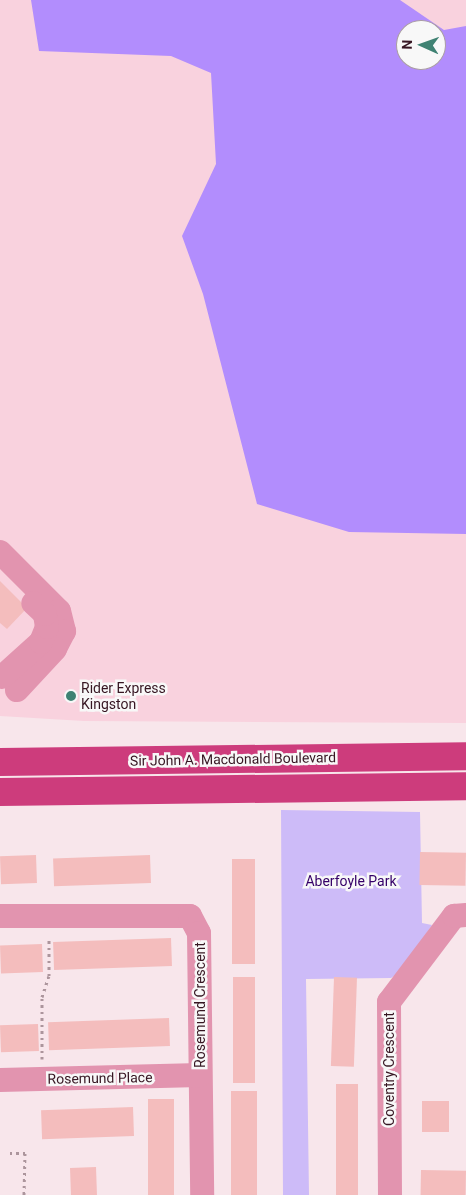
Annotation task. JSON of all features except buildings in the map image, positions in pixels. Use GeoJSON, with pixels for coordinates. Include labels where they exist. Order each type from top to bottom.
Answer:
{"type":"FeatureCollection","features":[{"type":"Feature","properties":{"kind":"main road","name":"Sir John A. Macdonald Boulevard"},"geometry":{"type":"LineString","coordinates":[[0,762],[466,756]]}},
{"type":"Feature","properties":{"kind":"main road"},"geometry":{"type":"LineString","coordinates":[[0,792],[466,786]]}},
{"type":"Feature","properties":{"kind":"street"},"geometry":{"type":"LineString","coordinates":[[0,552],[60,611],[64,631],[55,649],[10,684],[40,642],[47,627],[45,614],[0,572]]}},
{"type":"Feature","properties":{"kind":"street","name":"Coventry Crescent"},"geometry":{"type":"LineString","coordinates":[[390,1195],[389,1002],[454,916],[466,915]]}},
{"type":"Feature","properties":{"kind":"street","name":"Rosemund Crescent"},"geometry":{"type":"LineString","coordinates":[[0,916],[190,916],[199,933],[202,1195]]}},
{"type":"Feature","properties":{"kind":"street","name":"Rosemund Place"},"geometry":{"type":"LineString","coordinates":[[0,1080],[200,1075]]}},
{"type":"Feature","properties":{"kind":"path"},"geometry":{"type":"LineString","coordinates":[[42,1079],[42,997],[49,976],[47,916]]}},
{"type":"Feature","properties":{"kind":"path"},"geometry":{"type":"LineString","coordinates":[[10,1153],[25,1153],[24,1195]]}},
{"type":"Feature","properties":{"kind":"shaded area"},"geometry":{"type":"Polygon","coordinates":[[[0,0],[466,0],[466,723],[84,721],[0,716],[0,0]]]}},
{"type":"Feature","properties":{"kind":"shaded area"},"geometry":{"type":"Polygon","coordinates":[[[31,0],[400,0],[429,20],[396,20],[396,70],[446,70],[446,30],[466,26],[466,534],[349,532],[257,504],[203,294],[182,236],[216,164],[211,73],[171,56],[39,51],[31,0]]]}},
{"type":"Feature","properties":{"kind":"green space","name":"Aberfoyle Park"},"geometry":{"type":"Polygon","coordinates":[[[281,810],[420,812],[422,923],[432,925],[407,962],[391,978],[306,979],[309,1195],[283,1195],[281,810]]]}},
{"type":"Feature","properties":{"kind":"place","name":"Rider Express Kingston"},"geometry":{"type":"Point","coordinates":[71,696]}}]}
